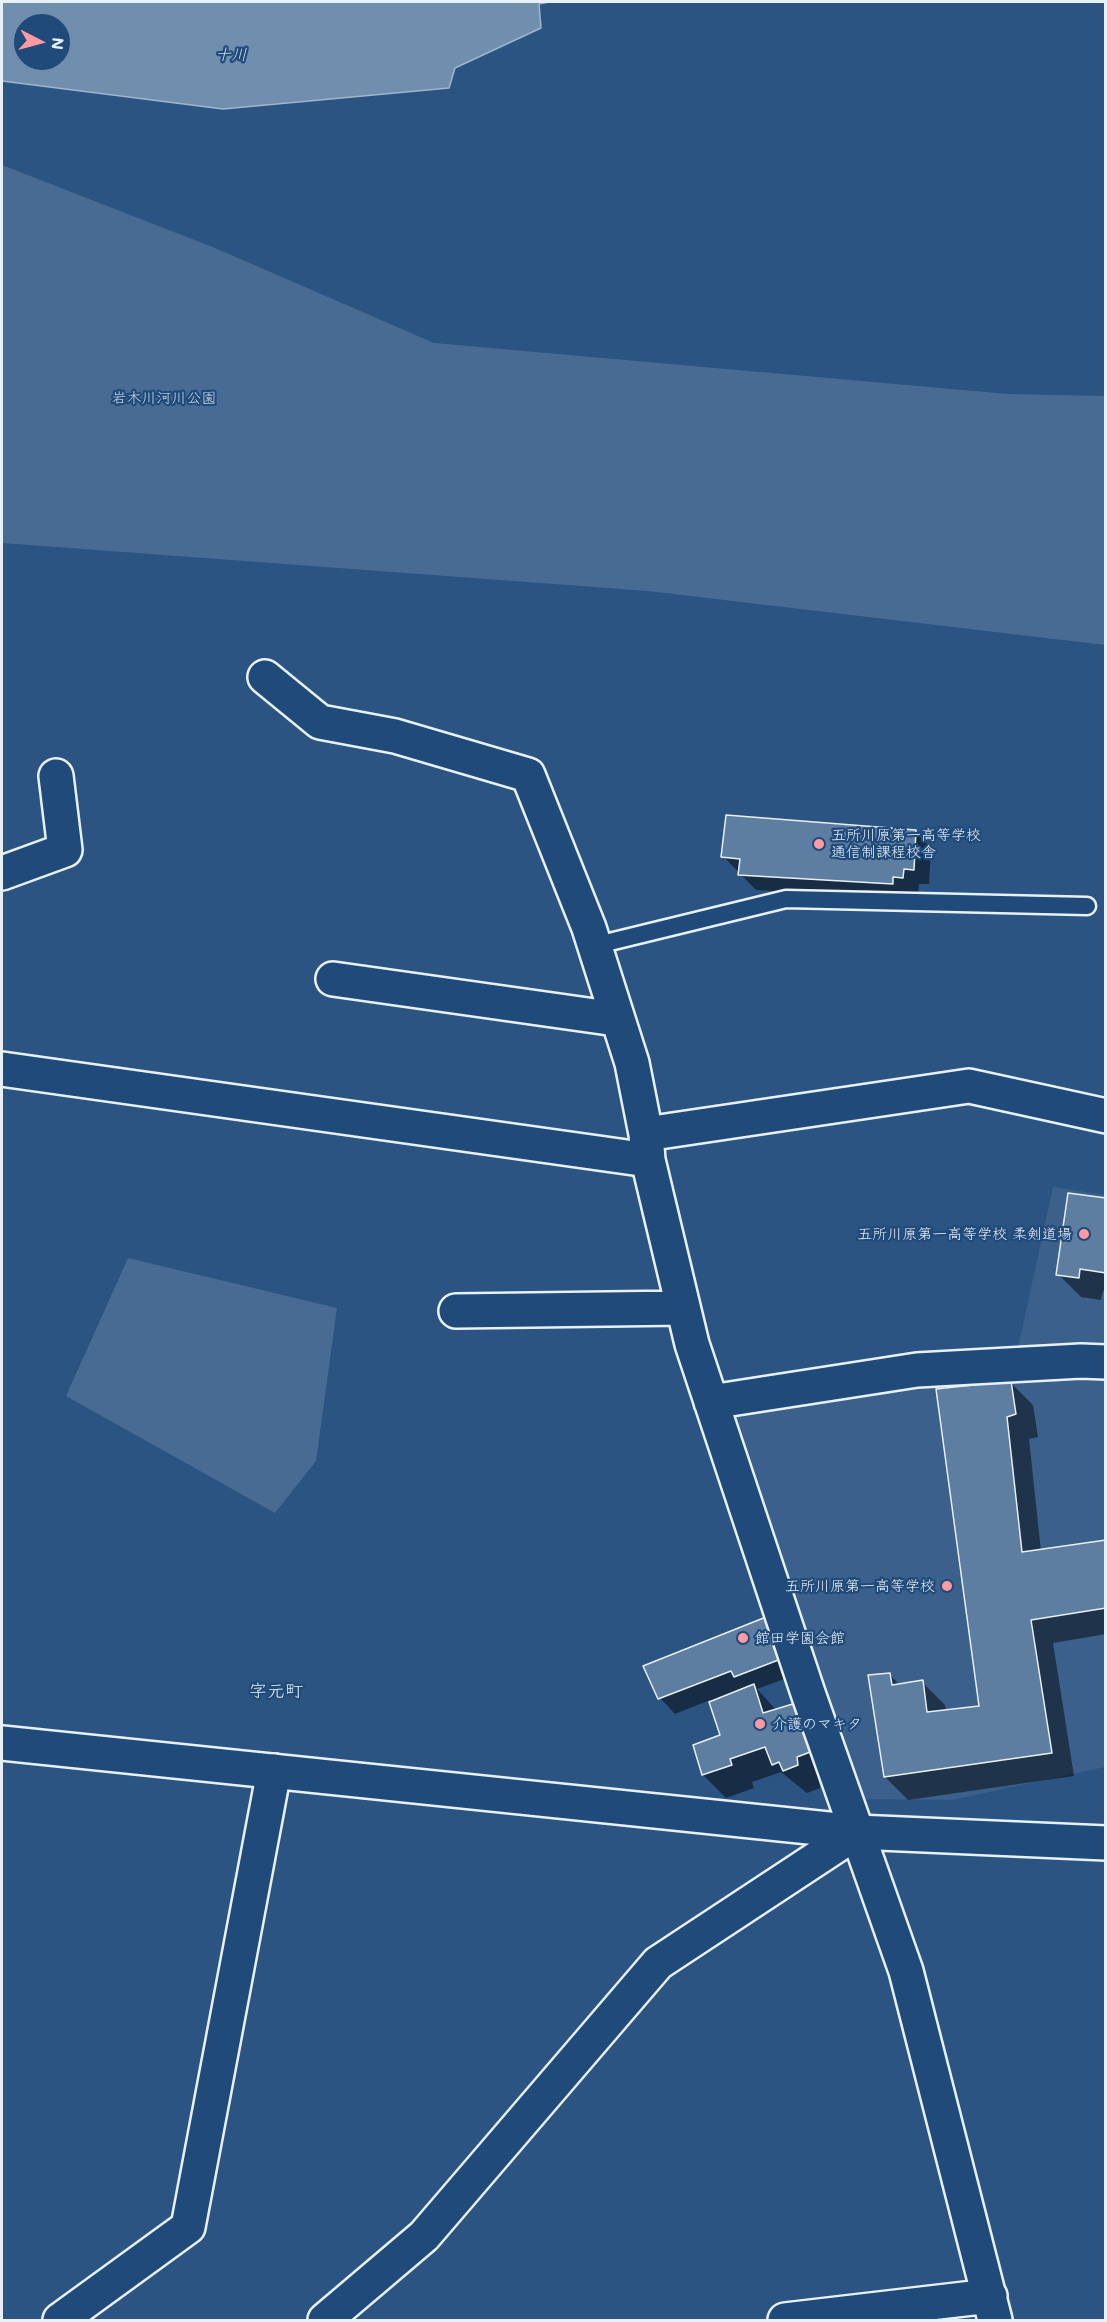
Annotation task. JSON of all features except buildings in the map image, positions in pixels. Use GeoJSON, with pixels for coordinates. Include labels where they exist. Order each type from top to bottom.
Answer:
{"type":"FeatureCollection","features":[{"type":"Feature","properties":{"kind":"street"},"geometry":{"type":"LineString","coordinates":[[265,677],[320,722],[395,735],[528,775],[589,928],[632,1064],[647,1147],[692,1344],[906,1971],[992,2308],[785,2320]]}},
{"type":"Feature","properties":{"kind":"street"},"geometry":{"type":"LineString","coordinates":[[2,873],[65,850],[56,776]]}},
{"type":"Feature","properties":{"kind":"street"},"geometry":{"type":"LineString","coordinates":[[333,979],[616,1019]]}},
{"type":"Feature","properties":{"kind":"street"},"geometry":{"type":"LineString","coordinates":[[2,1069],[647,1147],[969,1086],[1106,1116]]}},
{"type":"Feature","properties":{"kind":"street"},"geometry":{"type":"LineString","coordinates":[[456,1311],[683,1308]]}},
{"type":"Feature","properties":{"kind":"street"},"geometry":{"type":"LineString","coordinates":[[711,1402],[917,1370],[1081,1361],[1106,1362]]}},
{"type":"Feature","properties":{"kind":"street"},"geometry":{"type":"LineString","coordinates":[[2,1743],[857,1832],[1106,1843]]}},
{"type":"Feature","properties":{"kind":"street"},"geometry":{"type":"LineString","coordinates":[[60,2320],[188,2227],[274,1771]]}},
{"type":"Feature","properties":{"kind":"street"},"geometry":{"type":"LineString","coordinates":[[325,2320],[424,2236],[658,1963],[857,1832]]}},
{"type":"Feature","properties":{"kind":"lane"},"geometry":{"type":"LineString","coordinates":[[593,946],[786,899],[1087,906]]}},
{"type":"Feature","properties":{"kind":"shaded area","name":"五所川原第一高等学校"},"geometry":{"type":"Polygon","coordinates":[[[1053,1187],[1105,1195],[1105,1767],[952,1800],[862,1799],[727,1405],[1017,1352],[1053,1187]]]}},
{"type":"Feature","properties":{"kind":"green space","name":"岩木川河川公園"},"geometry":{"type":"Polygon","coordinates":[[[2,165],[215,248],[434,343],[1008,394],[1105,396],[1105,645],[648,591],[2,543],[2,165]]]}},
{"type":"Feature","properties":{"kind":"green space"},"geometry":{"type":"Polygon","coordinates":[[[128,1258],[337,1308],[316,1461],[275,1513],[66,1396],[128,1258]]]}},
{"type":"Feature","properties":{"kind":"water","name":"十川"},"geometry":{"type":"Polygon","coordinates":[[[2,2],[549,2],[539,4],[541,28],[455,68],[449,88],[223,109],[2,81],[2,2]]]}},
{"type":"Feature","properties":{"kind":"place","name":"五所川原第一高等学校 通信制課程校舎"},"geometry":{"type":"Point","coordinates":[819,844]}},
{"type":"Feature","properties":{"kind":"place","name":"五所川原第一高等学校 柔剣道場"},"geometry":{"type":"Point","coordinates":[1084,1234]}},
{"type":"Feature","properties":{"kind":"place","name":"五所川原第一高等学校"},"geometry":{"type":"Point","coordinates":[947,1586]}},
{"type":"Feature","properties":{"kind":"place","name":"館田学園会館"},"geometry":{"type":"Point","coordinates":[743,1638]}},
{"type":"Feature","properties":{"kind":"place","name":"介護のマキタ"},"geometry":{"type":"Point","coordinates":[760,1724]}},
{"type":"Feature","properties":{"kind":"district","name":"字元町"},"geometry":{"type":"Point","coordinates":[276,1691]}}]}
